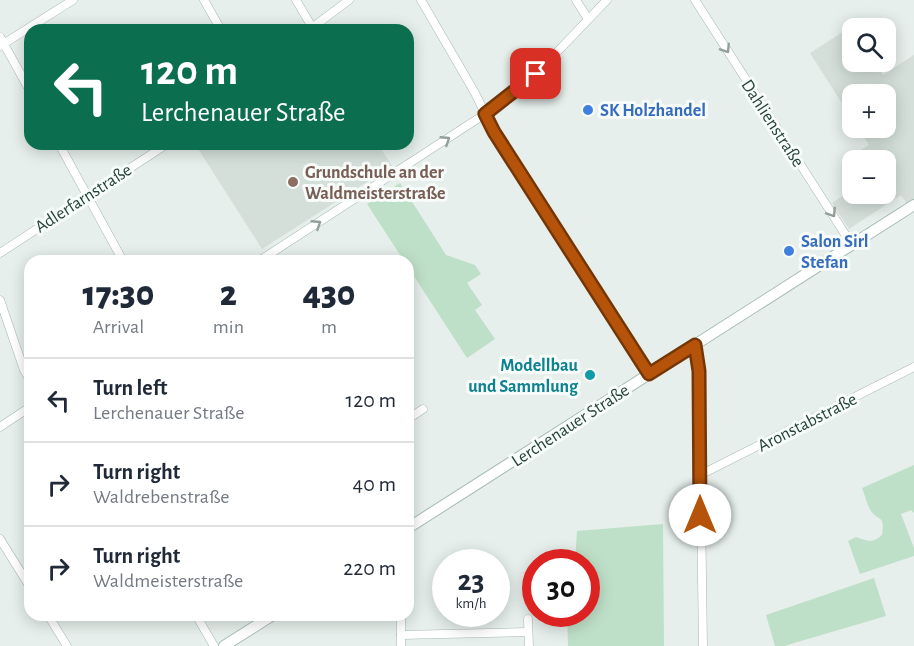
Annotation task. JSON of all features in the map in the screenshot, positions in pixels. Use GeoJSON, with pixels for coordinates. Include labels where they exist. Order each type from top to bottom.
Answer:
{"type":"FeatureCollection","features":[{"type":"Feature","properties":{"kind":"main road","name":"Lerchenauer Straße"},"geometry":{"type":"LineString","coordinates":[[414,524],[914,205]]}},
{"type":"Feature","properties":{"kind":"main road"},"geometry":{"type":"LineString","coordinates":[[224,646],[264,621]]}},
{"type":"Feature","properties":{"kind":"street"},"geometry":{"type":"LineString","coordinates":[[32,24],[73,0]]}},
{"type":"Feature","properties":{"kind":"street"},"geometry":{"type":"LineString","coordinates":[[204,0],[218,24]]}},
{"type":"Feature","properties":{"kind":"street"},"geometry":{"type":"LineString","coordinates":[[296,0],[308,24]]}},
{"type":"Feature","properties":{"kind":"street"},"geometry":{"type":"LineString","coordinates":[[316,24],[349,0]]}},
{"type":"Feature","properties":{"kind":"street"},"geometry":{"type":"LineString","coordinates":[[421,0],[464,72],[494,132],[649,374]]}},
{"type":"Feature","properties":{"kind":"street"},"geometry":{"type":"LineString","coordinates":[[576,0],[588,19]]}},
{"type":"Feature","properties":{"kind":"street"},"geometry":{"type":"LineString","coordinates":[[274,255],[485,114],[536,74],[607,0]]}},
{"type":"Feature","properties":{"kind":"street","name":"Dahlienstraße"},"geometry":{"type":"LineString","coordinates":[[695,0],[852,245]]}},
{"type":"Feature","properties":{"kind":"street"},"geometry":{"type":"LineString","coordinates":[[24,29],[2,42],[24,80]]}},
{"type":"Feature","properties":{"kind":"street"},"geometry":{"type":"LineString","coordinates":[[62,150],[120,255]]}},
{"type":"Feature","properties":{"kind":"street","name":"Adlerfarnstraße"},"geometry":{"type":"LineString","coordinates":[[0,253],[158,150]]}},
{"type":"Feature","properties":{"kind":"street"},"geometry":{"type":"LineString","coordinates":[[0,300],[24,370]]}},
{"type":"Feature","properties":{"kind":"street"},"geometry":{"type":"LineString","coordinates":[[695,345],[699,371],[703,646]]}},
{"type":"Feature","properties":{"kind":"street","name":"Aronstabstraße"},"geometry":{"type":"LineString","coordinates":[[700,475],[914,367]]}},
{"type":"Feature","properties":{"kind":"street"},"geometry":{"type":"LineString","coordinates":[[414,415],[423,409]]}},
{"type":"Feature","properties":{"kind":"street"},"geometry":{"type":"LineString","coordinates":[[0,427],[24,411]]}},
{"type":"Feature","properties":{"kind":"street"},"geometry":{"type":"LineString","coordinates":[[0,539],[24,577]]}},
{"type":"Feature","properties":{"kind":"street"},"geometry":{"type":"LineString","coordinates":[[52,621],[68,646]]}},
{"type":"Feature","properties":{"kind":"street"},"geometry":{"type":"LineString","coordinates":[[200,621],[214,646]]}},
{"type":"Feature","properties":{"kind":"street"},"geometry":{"type":"LineString","coordinates":[[400,621],[401,646]]}},
{"type":"Feature","properties":{"kind":"street"},"geometry":{"type":"LineString","coordinates":[[528,627],[529,646]]}},
{"type":"Feature","properties":{"kind":"street"},"geometry":{"type":"LineString","coordinates":[[401,635],[528,632]]}},
{"type":"Feature","properties":{"kind":"shaded area"},"geometry":{"type":"Polygon","coordinates":[[[842,32],[842,72],[881,72],[883,75],[888,72],[896,72],[896,67],[914,55],[914,210],[912,211],[901,195],[896,198],[896,150],[861,150],[869,145],[864,138],[896,138],[896,84],[842,84],[842,103],[810,53],[842,32]]]}},
{"type":"Feature","properties":{"kind":"shaded area","name":"Grundschule an der Waldmeisterstraße"},"geometry":{"type":"Polygon","coordinates":[[[199,150],[382,150],[392,166],[262,249],[199,150]]]}},
{"type":"Feature","properties":{"kind":"shaded area"},"geometry":{"type":"Polygon","coordinates":[[[842,196],[842,204],[887,204],[849,229],[832,203],[842,196]]]}},
{"type":"Feature","properties":{"kind":"green space"},"geometry":{"type":"Polygon","coordinates":[[[400,183],[446,255],[475,265],[481,274],[467,283],[482,305],[475,310],[495,339],[467,358],[414,276],[414,255],[400,255],[367,204],[400,183]]]}},
{"type":"Feature","properties":{"kind":"green space"},"geometry":{"type":"Polygon","coordinates":[[[914,465],[914,513],[911,510],[901,514],[914,548],[914,556],[860,574],[848,541],[856,537],[873,541],[882,535],[883,528],[882,521],[868,506],[862,488],[914,465]]]}},
{"type":"Feature","properties":{"kind":"green space"},"geometry":{"type":"Polygon","coordinates":[[[663,524],[664,646],[568,646],[567,627],[600,627],[600,549],[576,549],[577,531],[663,524]]]}},
{"type":"Feature","properties":{"kind":"green space"},"geometry":{"type":"Polygon","coordinates":[[[874,578],[886,616],[784,646],[775,646],[766,615],[874,578]]]}},
{"type":"Feature","properties":{"kind":"place","name":"SK Holzhandel"},"geometry":{"type":"Point","coordinates":[588,110]}},
{"type":"Feature","properties":{"kind":"place","name":"Grundschule an der Waldmeisterstraße"},"geometry":{"type":"Point","coordinates":[293,182]}},
{"type":"Feature","properties":{"kind":"place","name":"Salon Sirl Stefan"},"geometry":{"type":"Point","coordinates":[789,251]}},
{"type":"Feature","properties":{"kind":"place","name":"Modellbau und Sammlung"},"geometry":{"type":"Point","coordinates":[590,375]}},
{"type":"Feature","properties":{"kind":"route"},"geometry":{"type":"LineString","coordinates":[[536,74],[485,114],[494,132],[649,374],[695,345],[699,371],[700,515]]}}]}
